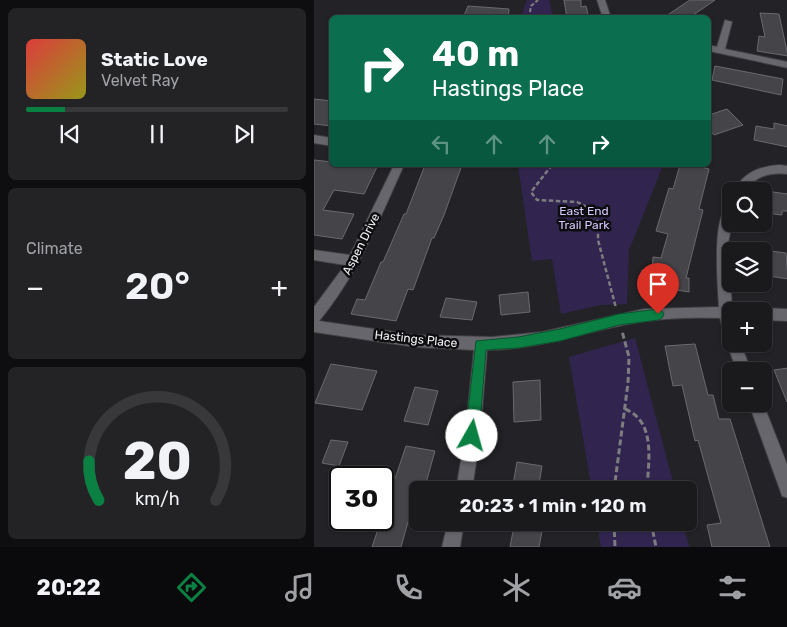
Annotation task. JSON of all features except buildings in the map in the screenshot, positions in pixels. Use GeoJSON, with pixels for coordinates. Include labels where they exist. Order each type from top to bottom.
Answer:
{"type":"FeatureCollection","features":[{"type":"Feature","properties":{"kind":"street"},"geometry":{"type":"LineString","coordinates":[[601,0],[606,15]]}},
{"type":"Feature","properties":{"kind":"street"},"geometry":{"type":"LineString","coordinates":[[720,50],[728,22]]}},
{"type":"Feature","properties":{"kind":"street"},"geometry":{"type":"LineString","coordinates":[[711,48],[787,65]]}},
{"type":"Feature","properties":{"kind":"street"},"geometry":{"type":"LineString","coordinates":[[314,140],[329,142]]}},
{"type":"Feature","properties":{"kind":"street","name":"Aspen Drive"},"geometry":{"type":"LineString","coordinates":[[314,317],[326,305],[354,261],[398,167]]}},
{"type":"Feature","properties":{"kind":"street"},"geometry":{"type":"LineString","coordinates":[[745,182],[760,171],[787,170]]}},
{"type":"Feature","properties":{"kind":"street"},"geometry":{"type":"LineString","coordinates":[[725,232],[722,243],[727,302]]}},
{"type":"Feature","properties":{"kind":"street"},"geometry":{"type":"LineString","coordinates":[[314,255],[354,261]]}},
{"type":"Feature","properties":{"kind":"street","name":"Hastings Place"},"geometry":{"type":"LineString","coordinates":[[314,326],[427,342],[481,345],[518,342],[560,335],[619,319],[658,314],[722,313]]}},
{"type":"Feature","properties":{"kind":"street"},"geometry":{"type":"LineString","coordinates":[[772,314],[787,315]]}},
{"type":"Feature","properties":{"kind":"street"},"geometry":{"type":"LineString","coordinates":[[465,481],[474,422],[481,345]]}},
{"type":"Feature","properties":{"kind":"street"},"geometry":{"type":"LineString","coordinates":[[759,412],[787,490]]}},
{"type":"Feature","properties":{"kind":"street"},"geometry":{"type":"LineString","coordinates":[[451,547],[454,531]]}},
{"type":"Feature","properties":{"kind":"path"},"geometry":{"type":"LineString","coordinates":[[530,15],[531,6],[538,0]]}},
{"type":"Feature","properties":{"kind":"path"},"geometry":{"type":"LineString","coordinates":[[550,167],[531,192],[532,196],[537,200],[577,202],[587,207],[594,214],[598,222],[598,240],[617,312]]}},
{"type":"Feature","properties":{"kind":"path"},"geometry":{"type":"LineString","coordinates":[[615,481],[628,382],[629,357],[621,329]]}},
{"type":"Feature","properties":{"kind":"path"},"geometry":{"type":"LineString","coordinates":[[624,409],[632,412],[639,418],[646,428],[647,481]]}},
{"type":"Feature","properties":{"kind":"path"},"geometry":{"type":"LineString","coordinates":[[614,531],[614,547]]}},
{"type":"Feature","properties":{"kind":"path"},"geometry":{"type":"LineString","coordinates":[[653,531],[656,547]]}},
{"type":"Feature","properties":{"kind":"green space"},"geometry":{"type":"Polygon","coordinates":[[[527,0],[549,0],[553,15],[522,15],[527,0]]]}},
{"type":"Feature","properties":{"kind":"green space","name":"East End Trail Park"},"geometry":{"type":"Polygon","coordinates":[[[518,167],[662,167],[629,250],[627,304],[600,305],[561,314],[552,259],[532,261],[518,167]]]}},
{"type":"Feature","properties":{"kind":"green space"},"geometry":{"type":"Polygon","coordinates":[[[635,338],[673,481],[590,481],[569,357],[635,338]]]}},
{"type":"Feature","properties":{"kind":"green space"},"geometry":{"type":"Polygon","coordinates":[[[598,531],[685,531],[689,547],[601,547],[598,531]]]}},
{"type":"Feature","properties":{"kind":"route"},"geometry":{"type":"LineString","coordinates":[[472,436],[481,345],[518,342],[560,335],[619,319],[658,314]]}}]}
